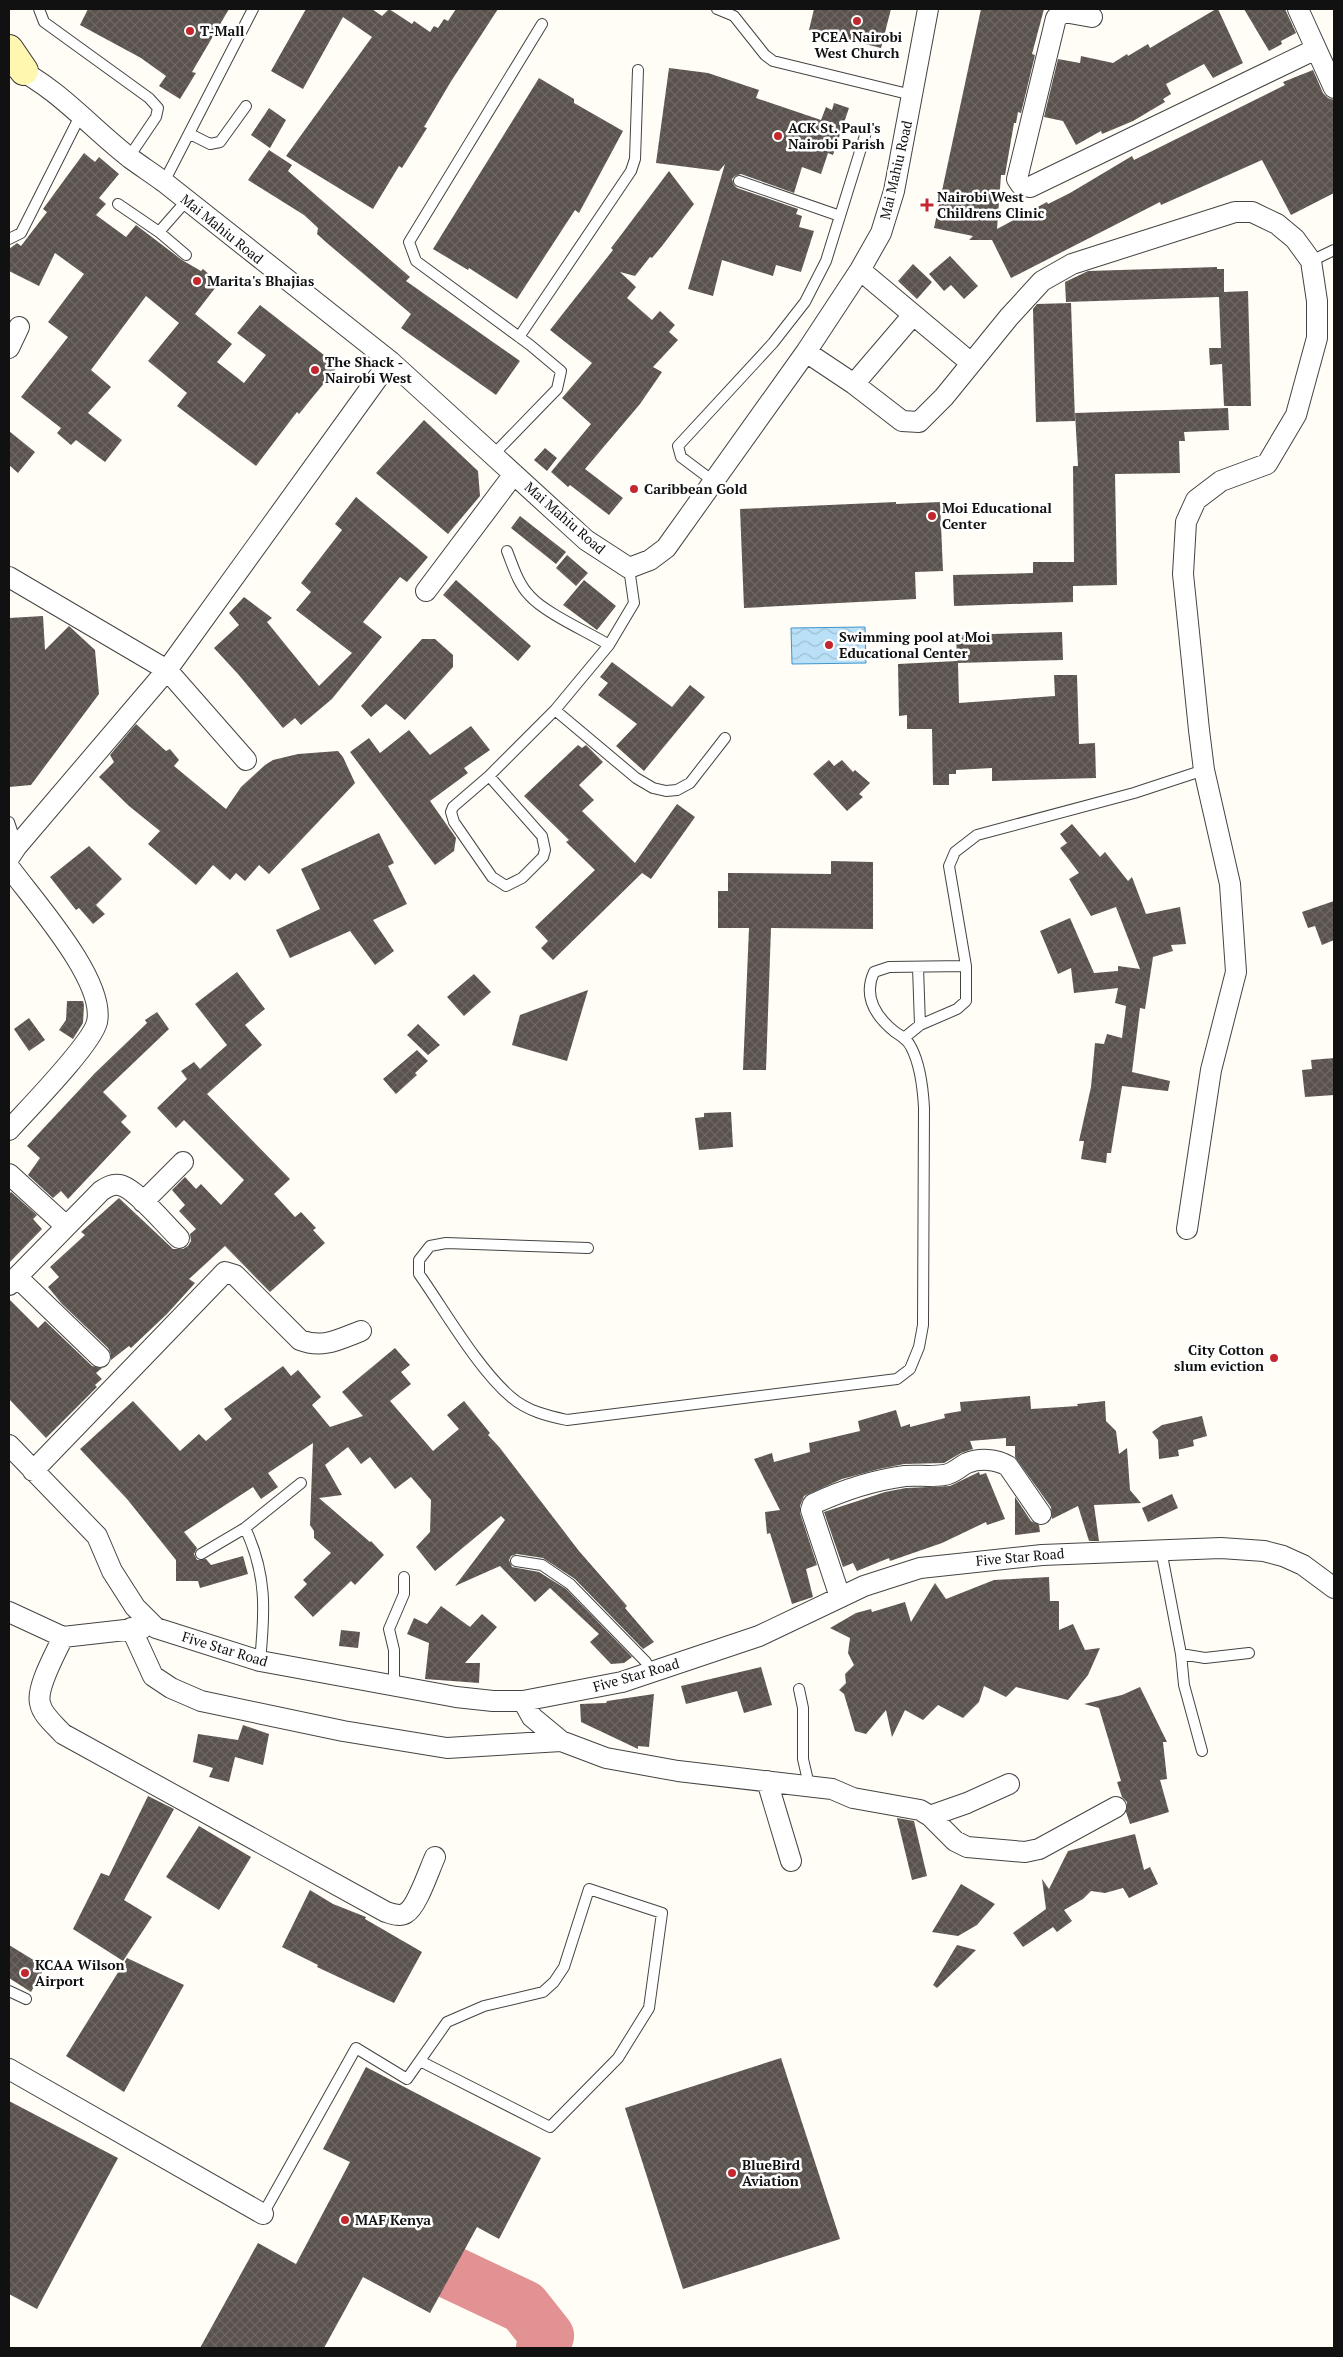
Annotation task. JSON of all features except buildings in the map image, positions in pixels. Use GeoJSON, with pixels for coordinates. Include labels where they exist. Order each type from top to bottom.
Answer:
{"type":"FeatureCollection","features":[{"type":"Feature","properties":{"kind":"main road"},"geometry":{"type":"LineString","coordinates":[[9,49],[14,72]]}},
{"type":"Feature","properties":{"kind":"street","name":"Mai Mahiu Road"},"geometry":{"type":"LineString","coordinates":[[14,72],[47,88],[81,114],[129,157],[164,182],[390,361],[586,540],[629,568],[650,560],[666,548],[806,352],[860,270],[881,233],[894,191],[928,9]]}},
{"type":"Feature","properties":{"kind":"street"},"geometry":{"type":"LineString","coordinates":[[1298,9],[1334,88]]}},
{"type":"Feature","properties":{"kind":"street"},"geometry":{"type":"LineString","coordinates":[[1092,17],[1064,12],[1056,18],[1018,179],[1021,185],[1030,186],[1316,49]]}},
{"type":"Feature","properties":{"kind":"street"},"geometry":{"type":"LineString","coordinates":[[806,352],[854,384],[902,421],[919,422],[944,397],[1008,317],[1042,281],[1072,264],[1235,212],[1252,212],[1276,224],[1295,239],[1311,262],[1317,301],[1317,338],[1296,415],[1267,464],[1221,481],[1196,500],[1186,522],[1183,574],[1204,770],[1230,884],[1236,972],[1211,1070],[1187,1229]]}},
{"type":"Feature","properties":{"kind":"street"},"geometry":{"type":"LineString","coordinates":[[860,270],[971,363]]}},
{"type":"Feature","properties":{"kind":"street"},"geometry":{"type":"LineString","coordinates":[[854,384],[913,315]]}},
{"type":"Feature","properties":{"kind":"street"},"geometry":{"type":"LineString","coordinates":[[9,348],[19,327]]}},
{"type":"Feature","properties":{"kind":"street"},"geometry":{"type":"LineString","coordinates":[[13,852],[167,670],[390,361]]}},
{"type":"Feature","properties":{"kind":"street"},"geometry":{"type":"LineString","coordinates":[[426,591],[514,474]]}},
{"type":"Feature","properties":{"kind":"street"},"geometry":{"type":"LineString","coordinates":[[9,577],[167,670],[246,760]]}},
{"type":"Feature","properties":{"kind":"street"},"geometry":{"type":"LineString","coordinates":[[9,867],[83,967],[97,998],[97,1022],[85,1045],[9,1130]]}},
{"type":"Feature","properties":{"kind":"street"},"geometry":{"type":"LineString","coordinates":[[143,1202],[183,1162]]}},
{"type":"Feature","properties":{"kind":"street"},"geometry":{"type":"LineString","coordinates":[[9,1174],[66,1226]]}},
{"type":"Feature","properties":{"kind":"street"},"geometry":{"type":"LineString","coordinates":[[100,1357],[13,1281],[101,1190],[110,1185],[121,1185],[131,1190],[179,1238]]}},
{"type":"Feature","properties":{"kind":"street"},"geometry":{"type":"LineString","coordinates":[[33,1471],[225,1272],[235,1275],[300,1340],[313,1345],[329,1344],[361,1331]]}},
{"type":"Feature","properties":{"kind":"street","name":"Five Star Road"},"geometry":{"type":"LineString","coordinates":[[9,1445],[97,1536],[116,1578],[135,1607],[156,1628],[260,1661],[456,1697],[493,1701],[523,1701],[622,1682],[759,1636],[840,1596],[880,1580],[920,1568],[1042,1555],[1212,1548],[1264,1551],[1303,1565],[1334,1588]]}},
{"type":"Feature","properties":{"kind":"street"},"geometry":{"type":"LineString","coordinates":[[840,1596],[811,1510],[813,1504],[818,1501],[848,1490],[895,1478],[944,1475],[952,1473],[968,1463],[984,1460],[1000,1461],[1008,1466],[1041,1514]]}},
{"type":"Feature","properties":{"kind":"street"},"geometry":{"type":"LineString","coordinates":[[9,1612],[62,1637],[131,1628],[156,1628]]}},
{"type":"Feature","properties":{"kind":"street"},"geometry":{"type":"LineString","coordinates":[[131,1628],[153,1676],[171,1688],[201,1701],[344,1731],[447,1748],[560,1740]]}},
{"type":"Feature","properties":{"kind":"street"},"geometry":{"type":"LineString","coordinates":[[62,1637],[39,1692],[40,1704],[48,1718],[63,1734],[386,1912],[398,1915],[408,1912],[415,1902],[435,1857]]}},
{"type":"Feature","properties":{"kind":"street"},"geometry":{"type":"LineString","coordinates":[[523,1701],[532,1717],[560,1740],[606,1758],[678,1771],[809,1785],[832,1789],[853,1798],[910,1807],[930,1816],[960,1844],[1025,1852],[1052,1842],[1116,1807]]}},
{"type":"Feature","properties":{"kind":"street"},"geometry":{"type":"LineString","coordinates":[[767,1781],[791,1860]]}},
{"type":"Feature","properties":{"kind":"street"},"geometry":{"type":"LineString","coordinates":[[930,1816],[967,1803],[1009,1784]]}},
{"type":"Feature","properties":{"kind":"street"},"geometry":{"type":"LineString","coordinates":[[9,2069],[263,2214]]}},
{"type":"Feature","properties":{"kind":"lane"},"geometry":{"type":"LineString","coordinates":[[39,9],[44,22],[149,98],[158,108],[156,118],[129,157]]}},
{"type":"Feature","properties":{"kind":"lane"},"geometry":{"type":"LineString","coordinates":[[164,182],[253,9]]}},
{"type":"Feature","properties":{"kind":"lane"},"geometry":{"type":"LineString","coordinates":[[717,9],[734,16],[765,55],[773,61],[912,95]]}},
{"type":"Feature","properties":{"kind":"lane"},"geometry":{"type":"LineString","coordinates":[[493,455],[556,389],[561,371],[519,337],[416,262],[409,242],[542,24]]}},
{"type":"Feature","properties":{"kind":"lane"},"geometry":{"type":"LineString","coordinates":[[519,337],[631,171],[635,159],[638,70]]}},
{"type":"Feature","properties":{"kind":"lane"},"geometry":{"type":"LineString","coordinates":[[190,134],[210,144],[220,142],[246,106]]}},
{"type":"Feature","properties":{"kind":"lane"},"geometry":{"type":"LineString","coordinates":[[9,239],[21,233],[81,114]]}},
{"type":"Feature","properties":{"kind":"lane"},"geometry":{"type":"LineString","coordinates":[[713,481],[681,457],[678,446],[773,343],[805,302],[826,261],[867,129]]}},
{"type":"Feature","properties":{"kind":"lane"},"geometry":{"type":"LineString","coordinates":[[738,181],[840,216]]}},
{"type":"Feature","properties":{"kind":"lane"},"geometry":{"type":"LineString","coordinates":[[159,232],[187,200]]}},
{"type":"Feature","properties":{"kind":"lane"},"geometry":{"type":"LineString","coordinates":[[118,204],[159,232],[186,255]]}},
{"type":"Feature","properties":{"kind":"lane"},"geometry":{"type":"LineString","coordinates":[[1311,262],[1334,250]]}},
{"type":"Feature","properties":{"kind":"lane"},"geometry":{"type":"LineString","coordinates":[[507,551],[520,582],[530,597],[610,646]]}},
{"type":"Feature","properties":{"kind":"lane"},"geometry":{"type":"LineString","coordinates":[[489,776],[542,836],[544,843],[543,856],[522,878],[506,886],[492,877],[452,818],[453,807],[489,776],[555,710],[610,646],[634,603],[629,568]]}},
{"type":"Feature","properties":{"kind":"lane"},"geometry":{"type":"LineString","coordinates":[[555,710],[636,778],[652,788],[666,792],[677,790],[690,783],[725,738]]}},
{"type":"Feature","properties":{"kind":"lane"},"geometry":{"type":"LineString","coordinates":[[904,1038],[920,1025],[957,1009],[966,1001],[966,966],[949,866],[955,852],[962,845],[977,835],[1134,793],[1204,770]]}},
{"type":"Feature","properties":{"kind":"lane"},"geometry":{"type":"LineString","coordinates":[[9,822],[13,852]]}},
{"type":"Feature","properties":{"kind":"lane"},"geometry":{"type":"LineString","coordinates":[[588,1248],[446,1244],[430,1246],[419,1260],[419,1274],[480,1362],[512,1398],[541,1414],[568,1420],[897,1379],[910,1369],[919,1347],[923,1325],[924,1108],[914,1054],[904,1038],[880,1018],[871,1002],[868,984],[874,972],[889,967],[966,966]]}},
{"type":"Feature","properties":{"kind":"lane"},"geometry":{"type":"LineString","coordinates":[[918,967],[920,1025]]}},
{"type":"Feature","properties":{"kind":"lane"},"geometry":{"type":"LineString","coordinates":[[201,1554],[245,1528],[301,1483]]}},
{"type":"Feature","properties":{"kind":"lane"},"geometry":{"type":"LineString","coordinates":[[245,1528],[258,1559],[263,1584],[265,1609],[260,1661]]}},
{"type":"Feature","properties":{"kind":"lane"},"geometry":{"type":"LineString","coordinates":[[1161,1550],[1181,1654],[1184,1685],[1202,1751]]}},
{"type":"Feature","properties":{"kind":"lane"},"geometry":{"type":"LineString","coordinates":[[516,1561],[542,1565],[570,1584],[646,1662],[652,1672]]}},
{"type":"Feature","properties":{"kind":"lane"},"geometry":{"type":"LineString","coordinates":[[394,1685],[394,1650],[389,1629],[404,1594],[404,1577]]}},
{"type":"Feature","properties":{"kind":"lane"},"geometry":{"type":"LineString","coordinates":[[1181,1654],[1205,1658],[1249,1653]]}},
{"type":"Feature","properties":{"kind":"lane"},"geometry":{"type":"LineString","coordinates":[[799,1689],[803,1708],[803,1759],[809,1785]]}},
{"type":"Feature","properties":{"kind":"lane"},"geometry":{"type":"LineString","coordinates":[[263,2214],[356,2048],[407,2079],[447,2022],[484,2006],[543,1992],[554,1982],[564,1967],[589,1889],[662,1913],[649,2008],[618,2058],[550,2127],[420,2061]]}},
{"type":"Feature","properties":{"kind":"lane"},"geometry":{"type":"LineString","coordinates":[[9,1990],[26,1999]]}},
{"type":"Feature","properties":{"kind":"water","name":"Swimming pool at Moi Educational Center"},"geometry":{"type":"Polygon","coordinates":[[[865,627],[866,663],[792,664],[791,628],[865,627]]]}},
{"type":"Feature","properties":{"kind":"taxiway"},"geometry":{"type":"LineString","coordinates":[[452,2273],[524,2307],[547,2336],[543,2348]]}},
{"type":"Feature","properties":{"kind":"place","name":"PCEA Nairobi West Church"},"geometry":{"type":"Point","coordinates":[857,21]}},
{"type":"Feature","properties":{"kind":"place","name":"T-Mall"},"geometry":{"type":"Point","coordinates":[190,31]}},
{"type":"Feature","properties":{"kind":"place","name":"ACK St. Paul's Nairobi Parish"},"geometry":{"type":"Point","coordinates":[778,136]}},
{"type":"Feature","properties":{"kind":"place","name":"Nairobi West Childrens Clinic"},"geometry":{"type":"Point","coordinates":[927,205]}},
{"type":"Feature","properties":{"kind":"place","name":"Marita's Bhajias"},"geometry":{"type":"Point","coordinates":[197,281]}},
{"type":"Feature","properties":{"kind":"place","name":"The Shack - Nairobi West"},"geometry":{"type":"Point","coordinates":[315,370]}},
{"type":"Feature","properties":{"kind":"place","name":"Caribbean Gold"},"geometry":{"type":"Point","coordinates":[634,489]}},
{"type":"Feature","properties":{"kind":"place","name":"Moi Educational Center"},"geometry":{"type":"Point","coordinates":[932,516]}},
{"type":"Feature","properties":{"kind":"place","name":"Swimming pool at Moi Educational Center"},"geometry":{"type":"Point","coordinates":[829,645]}},
{"type":"Feature","properties":{"kind":"place","name":"City Cotton slum eviction"},"geometry":{"type":"Point","coordinates":[1274,1358]}},
{"type":"Feature","properties":{"kind":"place","name":"KCAA Wilson Airport"},"geometry":{"type":"Point","coordinates":[25,1973]}},
{"type":"Feature","properties":{"kind":"place","name":"BlueBird Aviation"},"geometry":{"type":"Point","coordinates":[732,2173]}},
{"type":"Feature","properties":{"kind":"place","name":"MAF Kenya"},"geometry":{"type":"Point","coordinates":[345,2220]}}]}
